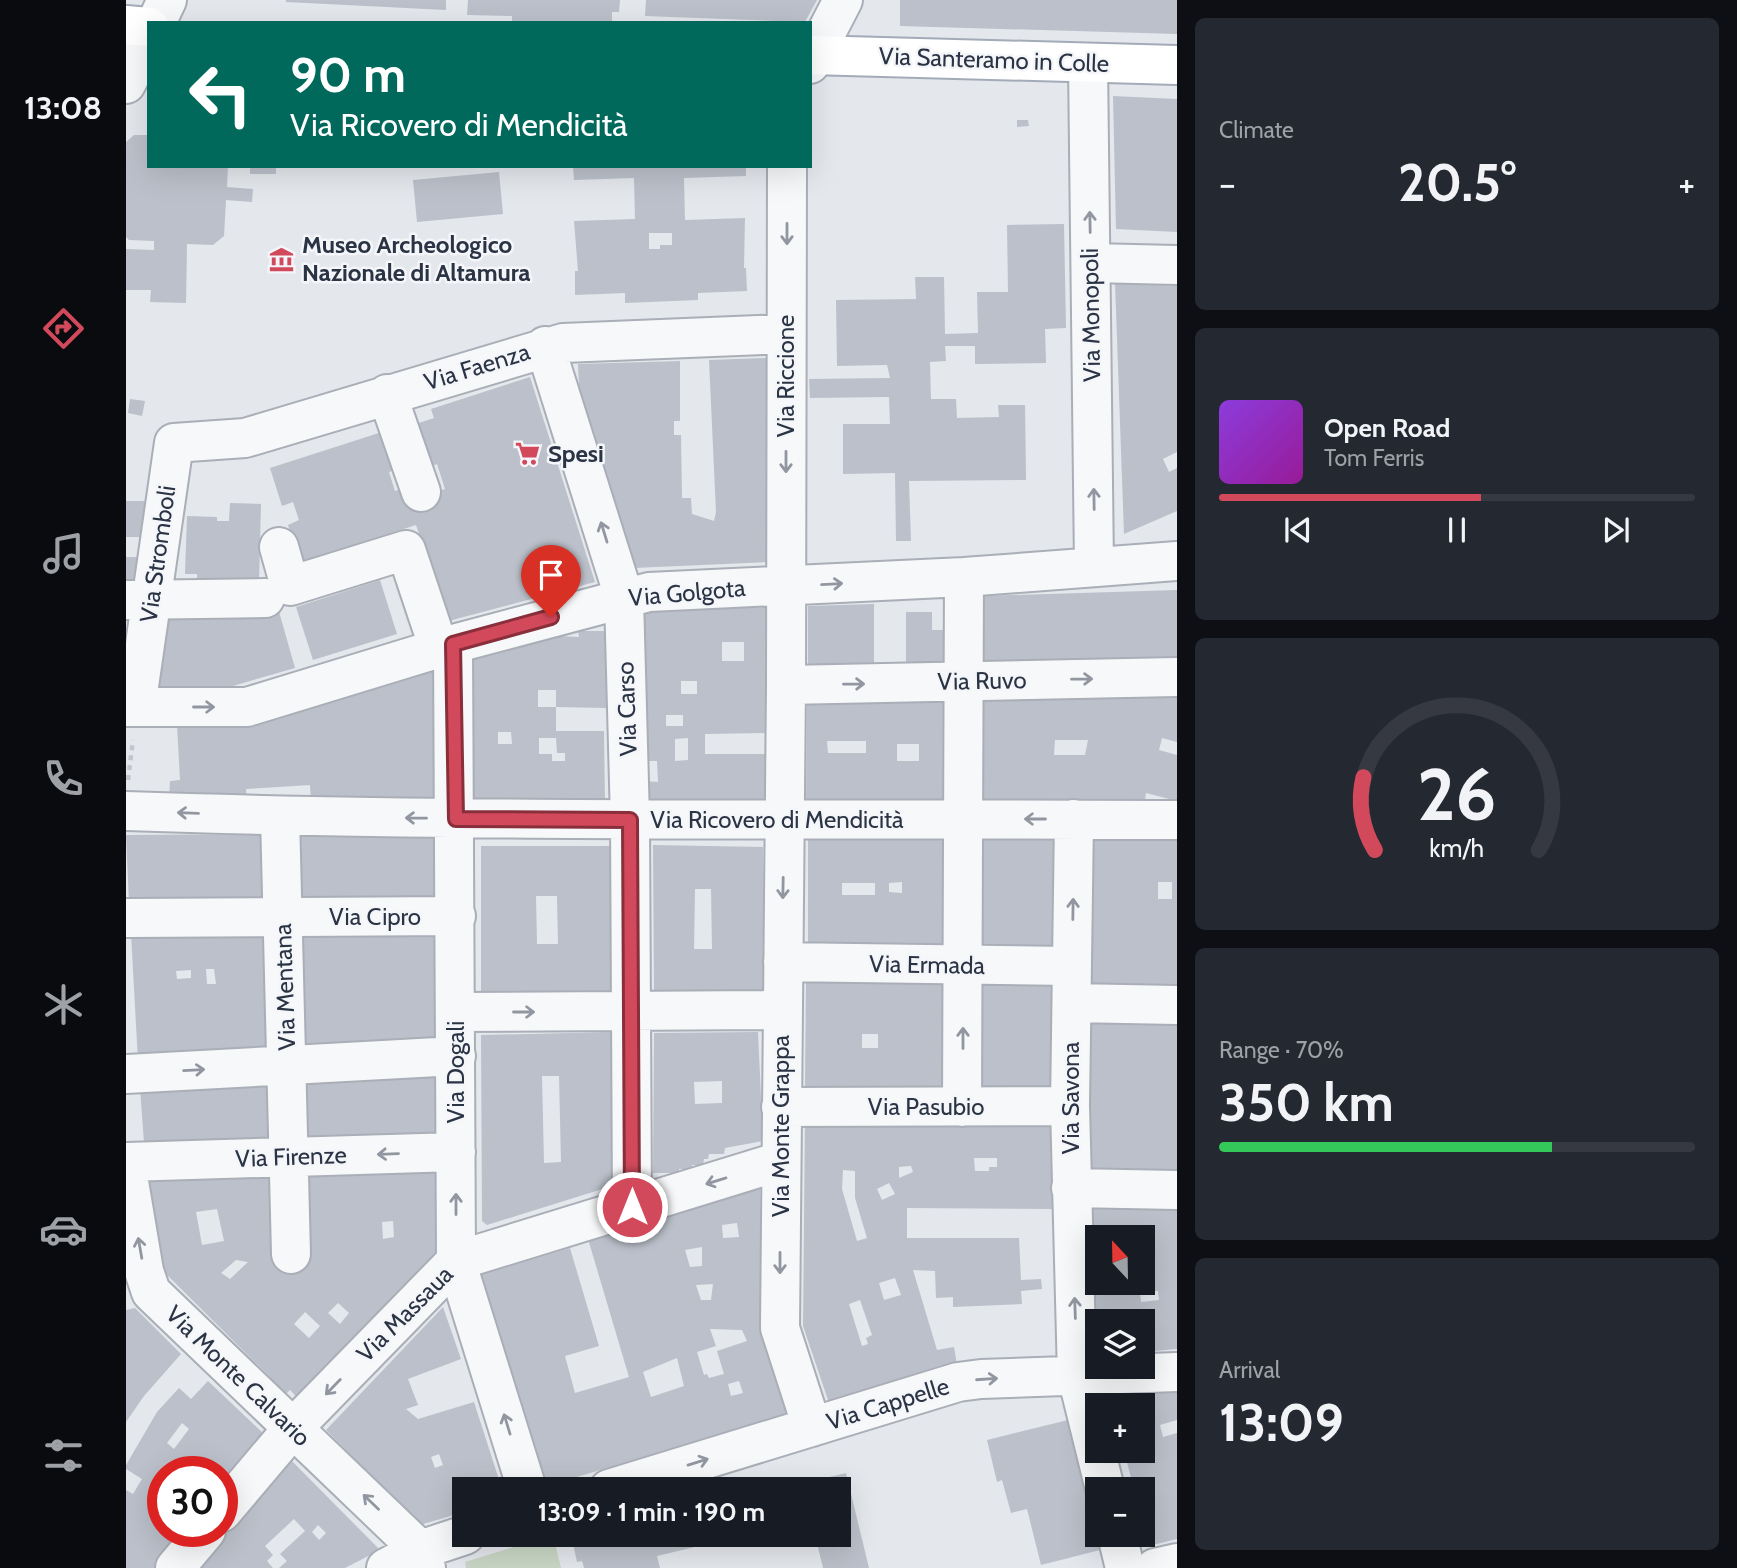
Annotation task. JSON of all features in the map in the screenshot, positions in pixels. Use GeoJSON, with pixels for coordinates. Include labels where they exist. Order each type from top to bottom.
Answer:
{"type":"FeatureCollection","features":[{"type":"Feature","properties":{"kind":"main road"},"geometry":{"type":"LineString","coordinates":[[126,25],[147,27]]}},
{"type":"Feature","properties":{"kind":"main road","name":"Via Santeramo in Colle"},"geometry":{"type":"LineString","coordinates":[[812,58],[1177,65]]}},
{"type":"Feature","properties":{"kind":"street"},"geometry":{"type":"LineString","coordinates":[[157,21],[167,0]]}},
{"type":"Feature","properties":{"kind":"street"},"geometry":{"type":"LineString","coordinates":[[812,58],[844,0]]}},
{"type":"Feature","properties":{"kind":"street"},"geometry":{"type":"LineString","coordinates":[[126,84],[147,42]]}},
{"type":"Feature","properties":{"kind":"street","name":"Via Monopoli"},"geometry":{"type":"LineString","coordinates":[[1088,62],[1091,263],[1111,566]]}},
{"type":"Feature","properties":{"kind":"street","name":"Via Riccione"},"geometry":{"type":"LineString","coordinates":[[786,685],[787,168]]}},
{"type":"Feature","properties":{"kind":"street"},"geometry":{"type":"LineString","coordinates":[[1091,263],[1177,265]]}},
{"type":"Feature","properties":{"kind":"street","name":"Via Faenza"},"geometry":{"type":"LineString","coordinates":[[174,443],[245,438],[563,342],[786,334]]}},
{"type":"Feature","properties":{"kind":"street","name":"Via Carso"},"geometry":{"type":"LineString","coordinates":[[545,346],[624,597],[630,820],[632,1207]]}},
{"type":"Feature","properties":{"kind":"street"},"geometry":{"type":"LineString","coordinates":[[387,394],[421,492]]}},
{"type":"Feature","properties":{"kind":"street","name":"Via Stromboli"},"geometry":{"type":"LineString","coordinates":[[131,707],[139,600],[174,443]]}},
{"type":"Feature","properties":{"kind":"street","name":"Via Golgota"},"geometry":{"type":"LineString","coordinates":[[1111,566],[1177,540]]}},
{"type":"Feature","properties":{"kind":"street","name":"Via Dogali"},"geometry":{"type":"LineString","coordinates":[[279,547],[290,586],[406,550],[446,647],[456,819],[456,1261],[523,1477]]}},
{"type":"Feature","properties":{"kind":"street","name":"Via Golgota"},"geometry":{"type":"LineString","coordinates":[[131,707],[247,707],[446,647],[649,592],[964,577],[1177,561]]}},
{"type":"Feature","properties":{"kind":"street"},"geometry":{"type":"LineString","coordinates":[[962,1107],[964,577]]}},
{"type":"Feature","properties":{"kind":"street"},"geometry":{"type":"LineString","coordinates":[[139,600],[265,598]]}},
{"type":"Feature","properties":{"kind":"street","name":"Via Ruvo"},"geometry":{"type":"LineString","coordinates":[[786,685],[1177,677]]}},
{"type":"Feature","properties":{"kind":"street","name":"Via Monte Grappa"},"geometry":{"type":"LineString","coordinates":[[786,685],[780,1328],[812,1427]]}},
{"type":"Feature","properties":{"kind":"street","name":"Via Ricovero di Mendicità"},"geometry":{"type":"LineString","coordinates":[[127,800],[280,816],[630,820],[1177,820]]}},
{"type":"Feature","properties":{"kind":"street","name":"Via Mentana"},"geometry":{"type":"LineString","coordinates":[[280,816],[291,1254]]}},
{"type":"Feature","properties":{"kind":"street","name":"Via Savona"},"geometry":{"type":"LineString","coordinates":[[1074,819],[1070,1106],[1077,1376],[1102,1477]]}},
{"type":"Feature","properties":{"kind":"street","name":"Via Cipro"},"geometry":{"type":"LineString","coordinates":[[126,918],[456,916]]}},
{"type":"Feature","properties":{"kind":"street","name":"Via Ermada"},"geometry":{"type":"LineString","coordinates":[[783,962],[1072,966]]}},
{"type":"Feature","properties":{"kind":"street"},"geometry":{"type":"LineString","coordinates":[[1072,1003],[1177,1005]]}},
{"type":"Feature","properties":{"kind":"street"},"geometry":{"type":"LineString","coordinates":[[456,1012],[782,1010]]}},
{"type":"Feature","properties":{"kind":"street"},"geometry":{"type":"LineString","coordinates":[[126,1074],[456,1056]]}},
{"type":"Feature","properties":{"kind":"street","name":"Via Pasubio"},"geometry":{"type":"LineString","coordinates":[[781,1107],[1070,1106]]}},
{"type":"Feature","properties":{"kind":"street","name":"Via Firenze"},"geometry":{"type":"LineString","coordinates":[[126,1163],[456,1152]]}},
{"type":"Feature","properties":{"kind":"street","name":"Via Massaua"},"geometry":{"type":"LineString","coordinates":[[238,1493],[293,1428],[456,1261],[781,1161]]}},
{"type":"Feature","properties":{"kind":"street","name":"Via Monte Calvario"},"geometry":{"type":"LineString","coordinates":[[126,1163],[145,1271],[138,1294],[293,1428],[423,1559]]}},
{"type":"Feature","properties":{"kind":"street"},"geometry":{"type":"LineString","coordinates":[[1071,1188],[1177,1190]]}},
{"type":"Feature","properties":{"kind":"street","name":"Via Cappelle"},"geometry":{"type":"LineString","coordinates":[[648,1477],[958,1382],[1177,1372]]}},
{"type":"Feature","properties":{"kind":"street"},"geometry":{"type":"LineString","coordinates":[[386,1568],[423,1559],[452,1543]]}},
{"type":"Feature","properties":{"kind":"street"},"geometry":{"type":"LineString","coordinates":[[175,1568],[193,1547]]}},
{"type":"Feature","properties":{"kind":"street"},"geometry":{"type":"LineString","coordinates":[[1120,1547],[1125,1568]]}},
{"type":"Feature","properties":{"kind":"street"},"geometry":{"type":"LineString","coordinates":[[1155,1568],[1177,1563]]}},
{"type":"Feature","properties":{"kind":"path"},"geometry":{"type":"LineString","coordinates":[[127,800],[131,707]]}},
{"type":"Feature","properties":{"kind":"green space"},"geometry":{"type":"Polygon","coordinates":[[[514,1547],[556,1547],[561,1568],[466,1568],[465,1562],[514,1547]]]}},
{"type":"Feature","properties":{"kind":"building"},"geometry":{"type":"Polygon","coordinates":[[[446,0],[446,10],[286,2],[446,0]]]}},
{"type":"Feature","properties":{"kind":"building"},"geometry":{"type":"Polygon","coordinates":[[[468,0],[620,0],[619,12],[612,12],[612,21],[512,21],[512,16],[467,15],[468,0]]]}},
{"type":"Feature","properties":{"kind":"building"},"geometry":{"type":"Polygon","coordinates":[[[646,0],[817,0],[806,21],[645,16],[646,0]]]}},
{"type":"Feature","properties":{"kind":"building"},"geometry":{"type":"Polygon","coordinates":[[[900,0],[1177,0],[1177,34],[900,26],[900,0]]]}},
{"type":"Feature","properties":{"kind":"building"},"geometry":{"type":"Polygon","coordinates":[[[1113,96],[1177,99],[1177,232],[1116,229],[1113,96]]]}},
{"type":"Feature","properties":{"kind":"building"},"geometry":{"type":"Polygon","coordinates":[[[1017,120],[1028,120],[1029,126],[1017,127],[1017,120]]]}},
{"type":"Feature","properties":{"kind":"building"},"geometry":{"type":"Polygon","coordinates":[[[134,135],[147,135],[147,168],[228,168],[227,187],[253,189],[252,202],[226,200],[224,236],[213,245],[187,244],[186,303],[150,302],[151,290],[126,290],[126,249],[154,250],[154,241],[129,240],[126,237],[126,142],[134,135]]]}},
{"type":"Feature","properties":{"kind":"building"},"geometry":{"type":"Polygon","coordinates":[[[250,168],[276,168],[276,174],[250,174],[250,168]]]}},
{"type":"Feature","properties":{"kind":"building"},"geometry":{"type":"Polygon","coordinates":[[[573,168],[746,168],[746,176],[684,178],[685,220],[745,218],[744,268],[747,291],[698,293],[698,300],[625,303],[625,293],[575,295],[575,271],[578,271],[574,221],[635,219],[634,178],[574,180],[573,168]],[[649,233],[649,249],[672,245],[672,233],[649,233]]]}},
{"type":"Feature","properties":{"kind":"building"},"geometry":{"type":"Polygon","coordinates":[[[499,172],[503,214],[417,222],[413,180],[499,172]]]}},
{"type":"Feature","properties":{"kind":"building"},"geometry":{"type":"Polygon","coordinates":[[[1064,224],[1066,328],[1045,329],[1046,363],[975,364],[975,346],[945,346],[946,361],[930,362],[931,399],[956,399],[957,418],[999,417],[998,405],[1025,405],[1026,480],[909,481],[911,541],[896,541],[895,473],[843,474],[843,424],[890,424],[889,397],[810,398],[809,379],[890,378],[887,365],[837,366],[836,300],[916,299],[915,277],[944,277],[945,334],[978,333],[977,292],[1008,292],[1007,225],[1064,224]]]}},
{"type":"Feature","properties":{"kind":"building"},"geometry":{"type":"Polygon","coordinates":[[[1115,283],[1177,286],[1177,452],[1163,459],[1169,472],[1177,468],[1177,511],[1124,534],[1115,283]]]}},
{"type":"Feature","properties":{"kind":"building"},"geometry":{"type":"Polygon","coordinates":[[[767,358],[768,562],[634,568],[579,389],[578,364],[680,361],[680,421],[674,421],[674,435],[681,435],[682,498],[691,498],[692,514],[714,521],[716,512],[709,360],[767,358]]]}},
{"type":"Feature","properties":{"kind":"building"},"geometry":{"type":"Polygon","coordinates":[[[530,377],[595,582],[441,623],[427,557],[416,525],[300,562],[288,525],[299,520],[293,502],[282,506],[270,468],[385,431],[397,469],[389,472],[395,491],[401,489],[406,502],[445,489],[437,464],[430,467],[416,424],[434,418],[431,409],[530,377]]]}},
{"type":"Feature","properties":{"kind":"building"},"geometry":{"type":"Polygon","coordinates":[[[130,399],[145,401],[142,416],[128,413],[130,399]]]}},
{"type":"Feature","properties":{"kind":"building"},"geometry":{"type":"Polygon","coordinates":[[[126,501],[149,501],[144,537],[126,537],[126,501]]]}},
{"type":"Feature","properties":{"kind":"building"},"geometry":{"type":"Polygon","coordinates":[[[230,503],[261,504],[259,582],[197,581],[197,574],[185,574],[187,516],[217,517],[217,521],[229,521],[230,503]]]}},
{"type":"Feature","properties":{"kind":"building"},"geometry":{"type":"Polygon","coordinates":[[[126,557],[140,557],[136,587],[126,587],[126,557]]]}},
{"type":"Feature","properties":{"kind":"building"},"geometry":{"type":"Polygon","coordinates":[[[380,580],[397,634],[313,660],[296,607],[380,580]]]}},
{"type":"Feature","properties":{"kind":"building"},"geometry":{"type":"Polygon","coordinates":[[[1177,590],[1177,661],[979,668],[980,596],[1177,590]]]}},
{"type":"Feature","properties":{"kind":"building"},"geometry":{"type":"Polygon","coordinates":[[[874,604],[874,667],[808,666],[808,606],[874,604]]]}},
{"type":"Feature","properties":{"kind":"building"},"geometry":{"type":"Polygon","coordinates":[[[769,607],[771,733],[705,734],[705,754],[771,754],[772,804],[645,805],[645,781],[658,782],[657,761],[644,761],[643,611],[769,607]],[[722,642],[722,661],[744,661],[744,642],[722,642]],[[681,681],[681,694],[697,694],[697,681],[681,681]],[[666,715],[666,726],[683,726],[683,715],[666,715]],[[688,738],[675,739],[675,761],[688,760],[688,738]]]}},
{"type":"Feature","properties":{"kind":"building"},"geometry":{"type":"Polygon","coordinates":[[[278,608],[295,668],[219,690],[159,691],[168,615],[278,608]]]}},
{"type":"Feature","properties":{"kind":"building"},"geometry":{"type":"Polygon","coordinates":[[[906,612],[932,612],[932,630],[947,630],[947,667],[906,667],[906,612]]]}},
{"type":"Feature","properties":{"kind":"building"},"geometry":{"type":"Polygon","coordinates":[[[578,631],[606,631],[606,708],[556,707],[556,731],[604,731],[605,804],[469,804],[467,655],[494,655],[494,647],[536,635],[579,637],[578,631]],[[538,690],[538,707],[556,707],[556,690],[538,690]],[[498,732],[498,744],[512,744],[511,732],[498,732]],[[539,738],[539,754],[552,754],[552,761],[565,761],[565,753],[557,753],[556,738],[539,738]]]}},
{"type":"Feature","properties":{"kind":"building"},"geometry":{"type":"Polygon","coordinates":[[[434,667],[438,800],[311,802],[310,785],[246,789],[247,803],[169,801],[170,781],[180,780],[177,725],[434,667]]]}},
{"type":"Feature","properties":{"kind":"building"},"geometry":{"type":"Polygon","coordinates":[[[1177,694],[1177,742],[1162,738],[1159,750],[1177,755],[1177,801],[1146,793],[1144,806],[979,809],[977,698],[1177,694]],[[1055,740],[1054,755],[1085,755],[1088,740],[1055,740]]]}},
{"type":"Feature","properties":{"kind":"building"},"geometry":{"type":"Polygon","coordinates":[[[807,700],[948,700],[949,804],[806,804],[807,700]],[[827,741],[828,753],[866,753],[866,741],[827,741]],[[897,744],[897,761],[919,761],[919,744],[897,744]]]}},
{"type":"Feature","properties":{"kind":"building"},"geometry":{"type":"Polygon","coordinates":[[[438,833],[438,900],[297,901],[296,835],[438,833]]]}},
{"type":"Feature","properties":{"kind":"building"},"geometry":{"type":"Polygon","coordinates":[[[265,834],[266,902],[129,903],[126,835],[265,834]]]}},
{"type":"Feature","properties":{"kind":"building"},"geometry":{"type":"Polygon","coordinates":[[[808,836],[949,836],[950,949],[808,946],[808,836]],[[902,882],[889,883],[889,892],[902,893],[902,882]],[[842,883],[842,895],[875,895],[875,883],[842,883]]]}},
{"type":"Feature","properties":{"kind":"building"},"geometry":{"type":"Polygon","coordinates":[[[1087,837],[1177,838],[1177,987],[1086,986],[1087,837]],[[1158,882],[1158,899],[1172,899],[1172,882],[1158,882]]]}},
{"type":"Feature","properties":{"kind":"building"},"geometry":{"type":"Polygon","coordinates":[[[979,838],[1053,840],[1054,952],[982,950],[979,838]]]}},
{"type":"Feature","properties":{"kind":"building"},"geometry":{"type":"Polygon","coordinates":[[[653,845],[763,847],[765,991],[654,991],[653,845]],[[695,889],[694,949],[712,949],[711,889],[695,889]]]}},
{"type":"Feature","properties":{"kind":"building"},"geometry":{"type":"Polygon","coordinates":[[[481,846],[612,846],[612,991],[481,991],[481,846]],[[536,896],[537,944],[558,944],[557,896],[536,896]]]}},
{"type":"Feature","properties":{"kind":"building"},"geometry":{"type":"Polygon","coordinates":[[[267,931],[274,1053],[138,1061],[131,934],[267,931]],[[206,969],[207,984],[216,984],[214,969],[206,969]],[[191,970],[176,971],[177,979],[191,978],[191,970]]]}},
{"type":"Feature","properties":{"kind":"building"},"geometry":{"type":"Polygon","coordinates":[[[437,932],[440,1043],[303,1049],[297,933],[437,932]]]}},
{"type":"Feature","properties":{"kind":"building"},"geometry":{"type":"Polygon","coordinates":[[[806,981],[948,982],[947,1087],[805,1086],[806,981]],[[862,1034],[862,1048],[878,1048],[878,1034],[862,1034]]]}},
{"type":"Feature","properties":{"kind":"building"},"geometry":{"type":"Polygon","coordinates":[[[981,981],[1052,982],[1051,1089],[980,1088],[981,981]]]}},
{"type":"Feature","properties":{"kind":"building"},"geometry":{"type":"Polygon","coordinates":[[[1084,1022],[1177,1023],[1177,1172],[1084,1171],[1084,1022]]]}},
{"type":"Feature","properties":{"kind":"building"},"geometry":{"type":"Polygon","coordinates":[[[612,1032],[612,1186],[487,1225],[482,1221],[481,1035],[612,1032]],[[542,1076],[544,1163],[561,1162],[559,1076],[542,1076]]]}},
{"type":"Feature","properties":{"kind":"building"},"geometry":{"type":"Polygon","coordinates":[[[758,1032],[763,1141],[725,1148],[724,1154],[709,1154],[703,1165],[692,1165],[692,1169],[679,1169],[679,1173],[653,1173],[654,1033],[758,1032]],[[722,1081],[694,1082],[695,1104],[722,1103],[722,1081]]]}},
{"type":"Feature","properties":{"kind":"building"},"geometry":{"type":"Polygon","coordinates":[[[437,1070],[440,1133],[301,1140],[299,1076],[437,1070]]]}},
{"type":"Feature","properties":{"kind":"building"},"geometry":{"type":"Polygon","coordinates":[[[269,1080],[273,1140],[144,1143],[140,1088],[269,1080]]]}},
{"type":"Feature","properties":{"kind":"building"},"geometry":{"type":"Polygon","coordinates":[[[1053,1119],[1056,1209],[907,1208],[907,1238],[1019,1238],[1021,1280],[1041,1279],[1042,1289],[1021,1291],[1022,1304],[953,1307],[953,1297],[936,1298],[935,1271],[913,1270],[937,1350],[954,1347],[957,1365],[942,1365],[829,1403],[803,1326],[805,1122],[1053,1119]],[[974,1158],[975,1171],[989,1171],[989,1167],[997,1167],[997,1158],[974,1158]],[[911,1166],[899,1167],[899,1178],[913,1172],[911,1166]],[[843,1170],[842,1189],[857,1241],[867,1238],[855,1198],[855,1171],[843,1170]],[[889,1183],[877,1189],[882,1200],[895,1194],[889,1183]],[[895,1278],[879,1283],[884,1300],[901,1295],[895,1278]],[[860,1300],[849,1304],[862,1346],[868,1344],[866,1338],[872,1335],[860,1300]]]}},
{"type":"Feature","properties":{"kind":"building"},"geometry":{"type":"Polygon","coordinates":[[[438,1166],[440,1267],[305,1406],[290,1390],[283,1397],[267,1381],[270,1377],[163,1271],[139,1174],[438,1166]],[[217,1209],[196,1212],[202,1245],[224,1241],[217,1209]],[[393,1221],[382,1222],[383,1239],[394,1237],[393,1221]],[[236,1260],[221,1273],[230,1279],[248,1262],[236,1260]],[[338,1303],[328,1313],[340,1324],[349,1313],[338,1303]],[[305,1312],[294,1324],[309,1338],[320,1326],[305,1312]]]}},
{"type":"Feature","properties":{"kind":"building"},"geometry":{"type":"Polygon","coordinates":[[[760,1187],[764,1336],[787,1415],[577,1477],[532,1477],[473,1277],[570,1248],[599,1346],[565,1356],[575,1393],[629,1377],[588,1239],[760,1187]],[[737,1223],[722,1225],[723,1238],[739,1237],[737,1223]],[[702,1247],[685,1250],[690,1267],[702,1266],[702,1247]],[[713,1284],[696,1285],[701,1300],[711,1300],[713,1284]],[[710,1329],[716,1346],[697,1352],[704,1375],[707,1374],[709,1378],[724,1374],[717,1351],[747,1341],[742,1330],[710,1329]],[[677,1358],[643,1372],[651,1397],[684,1386],[677,1358]],[[739,1381],[728,1384],[731,1396],[743,1393],[739,1381]]]}},
{"type":"Feature","properties":{"kind":"building"},"geometry":{"type":"Polygon","coordinates":[[[1085,1202],[1177,1204],[1177,1349],[1155,1351],[1155,1309],[1095,1309],[1094,1295],[1140,1295],[1141,1302],[1159,1300],[1158,1291],[1155,1291],[1155,1225],[1087,1225],[1085,1202]]]}},
{"type":"Feature","properties":{"kind":"building"},"geometry":{"type":"Polygon","coordinates":[[[443,1307],[461,1359],[408,1379],[418,1405],[406,1409],[418,1419],[474,1402],[498,1477],[452,1477],[452,1516],[420,1525],[326,1430],[443,1307]],[[439,1454],[431,1457],[435,1468],[443,1465],[439,1454]]]}},
{"type":"Feature","properties":{"kind":"building"},"geometry":{"type":"Polygon","coordinates":[[[135,1308],[181,1354],[144,1396],[126,1422],[126,1310],[135,1308]]]}},
{"type":"Feature","properties":{"kind":"building"},"geometry":{"type":"Polygon","coordinates":[[[208,1381],[265,1435],[238,1468],[238,1456],[147,1456],[147,1547],[172,1547],[155,1568],[126,1568],[126,1490],[133,1494],[142,1479],[126,1469],[126,1465],[157,1412],[179,1388],[191,1399],[208,1381]],[[182,1423],[167,1443],[174,1449],[189,1429],[182,1423]]]}},
{"type":"Feature","properties":{"kind":"building"},"geometry":{"type":"Polygon","coordinates":[[[1177,1392],[1177,1420],[1160,1425],[1163,1437],[1177,1433],[1177,1539],[1155,1544],[1155,1477],[1131,1477],[1127,1463],[1155,1463],[1155,1393],[1177,1392]]]}},
{"type":"Feature","properties":{"kind":"building"},"geometry":{"type":"Polygon","coordinates":[[[1068,1420],[1085,1489],[1085,1547],[1099,1547],[1100,1550],[1041,1565],[1027,1509],[1011,1513],[1002,1480],[997,1482],[987,1440],[1068,1420]]]}},
{"type":"Feature","properties":{"kind":"building"},"geometry":{"type":"Polygon","coordinates":[[[288,1457],[380,1550],[345,1568],[279,1568],[287,1561],[280,1554],[305,1531],[294,1519],[265,1546],[273,1555],[267,1561],[273,1568],[197,1568],[214,1547],[238,1547],[238,1518],[288,1457]],[[318,1525],[312,1532],[319,1540],[326,1533],[318,1525]]]}},
{"type":"Feature","properties":{"kind":"building"},"geometry":{"type":"Polygon","coordinates":[[[846,1473],[847,1477],[829,1477],[846,1473]]]}},
{"type":"Feature","properties":{"kind":"building"},"geometry":{"type":"Polygon","coordinates":[[[851,1494],[869,1568],[823,1568],[818,1547],[851,1547],[851,1494]]]}},
{"type":"Feature","properties":{"kind":"building"},"geometry":{"type":"Polygon","coordinates":[[[574,1547],[695,1547],[657,1556],[660,1568],[584,1568],[582,1561],[577,1562],[574,1547]]]}},
{"type":"Feature","properties":{"kind":"place","name":"Museo Archeologico Nazionale di Altamura"},"geometry":{"type":"Point","coordinates":[282,259]}},
{"type":"Feature","properties":{"kind":"place","name":"Spesi"},"geometry":{"type":"Point","coordinates":[528,454]}},
{"type":"Feature","properties":{"kind":"route"},"geometry":{"type":"LineString","coordinates":[[551,617],[453,644],[456,819],[630,820],[632,1207]]}}]}
